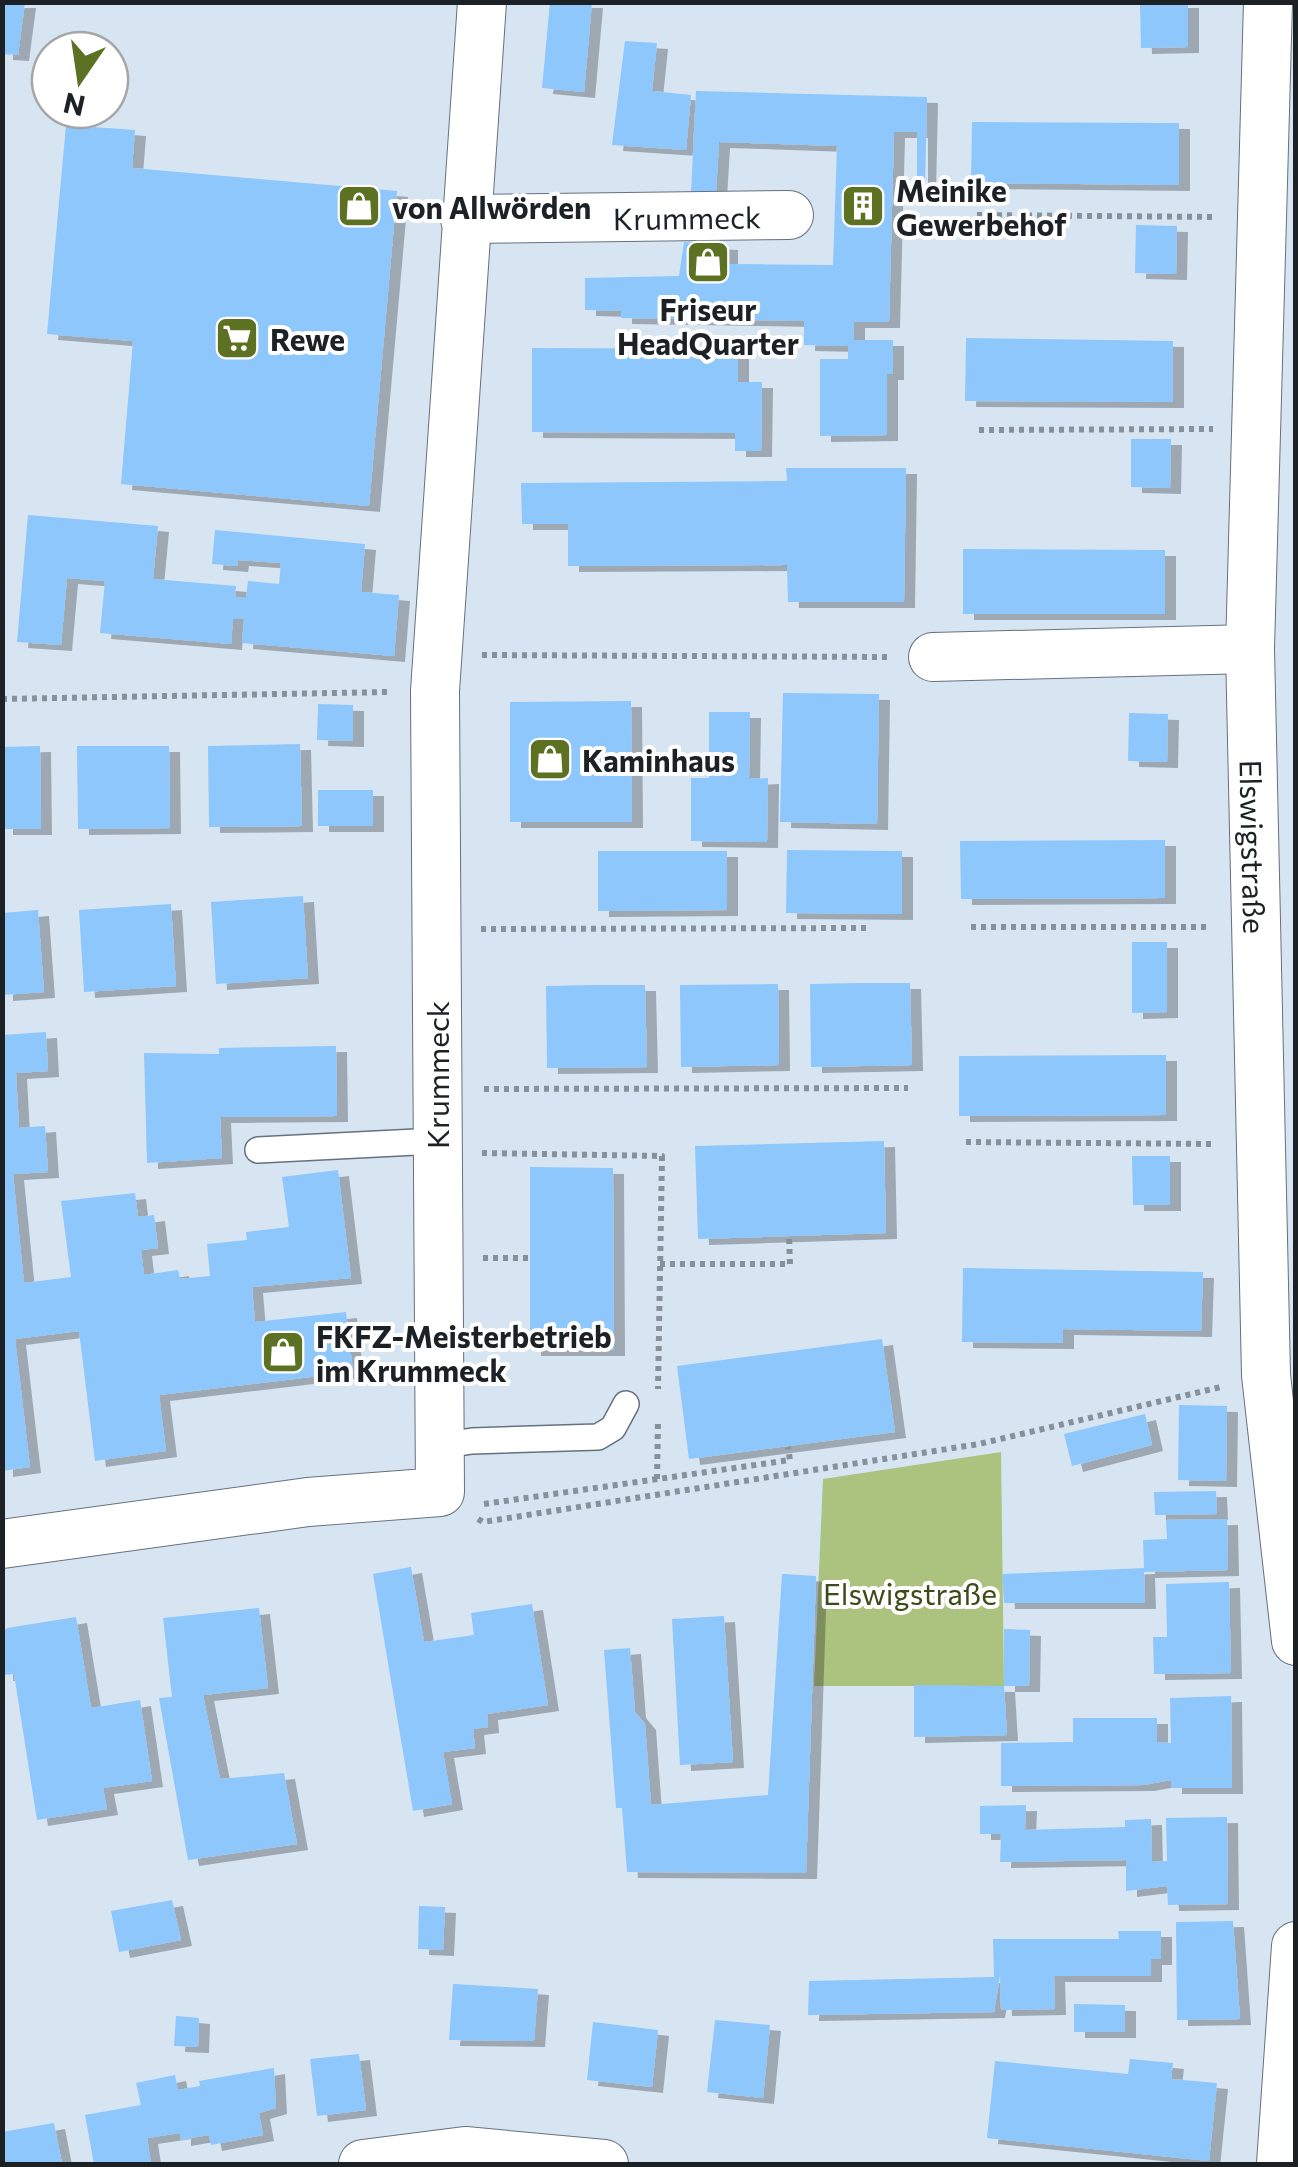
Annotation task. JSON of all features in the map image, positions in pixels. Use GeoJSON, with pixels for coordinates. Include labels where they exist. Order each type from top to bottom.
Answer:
{"type":"FeatureCollection","features":[{"type":"Feature","properties":{"kind":"street","name":"Krummeck"},"geometry":{"type":"LineString","coordinates":[[439,1469],[435,672],[482,2]]}},
{"type":"Feature","properties":{"kind":"street","name":"Elswigstraße"},"geometry":{"type":"LineString","coordinates":[[1268,2],[1263,217],[1278,350],[1257,428],[1250,649],[1266,1375],[1296,1641]]}},
{"type":"Feature","properties":{"kind":"street","name":"Krummeck"},"geometry":{"type":"LineString","coordinates":[[465,219],[789,215]]}},
{"type":"Feature","properties":{"kind":"street"},"geometry":{"type":"LineString","coordinates":[[933,657],[1250,649]]}},
{"type":"Feature","properties":{"kind":"street"},"geometry":{"type":"LineString","coordinates":[[2,1544],[308,1502],[439,1469]]}},
{"type":"Feature","properties":{"kind":"street"},"geometry":{"type":"LineString","coordinates":[[1280,2164],[1296,1946]]}},
{"type":"Feature","properties":{"kind":"street"},"geometry":{"type":"LineString","coordinates":[[363,2164],[465,2151],[604,2164]]}},
{"type":"Feature","properties":{"kind":"lane"},"geometry":{"type":"LineString","coordinates":[[258,1150],[436,1147]]}},
{"type":"Feature","properties":{"kind":"lane"},"geometry":{"type":"LineString","coordinates":[[439,1469],[472,1440],[598,1437],[612,1428],[626,1404]]}},
{"type":"Feature","properties":{"kind":"path"},"geometry":{"type":"LineString","coordinates":[[977,215],[1263,217]]}},
{"type":"Feature","properties":{"kind":"path"},"geometry":{"type":"LineString","coordinates":[[979,430],[1257,428]]}},
{"type":"Feature","properties":{"kind":"path"},"geometry":{"type":"LineString","coordinates":[[2,698],[435,672],[933,657]]}},
{"type":"Feature","properties":{"kind":"path"},"geometry":{"type":"LineString","coordinates":[[971,927],[1256,927]]}},
{"type":"Feature","properties":{"kind":"path"},"geometry":{"type":"LineString","coordinates":[[434,929],[867,928]]}},
{"type":"Feature","properties":{"kind":"path"},"geometry":{"type":"LineString","coordinates":[[436,1088],[908,1088]]}},
{"type":"Feature","properties":{"kind":"path"},"geometry":{"type":"LineString","coordinates":[[966,1142],[1261,1144]]}},
{"type":"Feature","properties":{"kind":"path"},"geometry":{"type":"LineString","coordinates":[[436,1147],[662,1156],[658,1401]]}},
{"type":"Feature","properties":{"kind":"path"},"geometry":{"type":"LineString","coordinates":[[660,1264],[790,1264],[789,1236]]}},
{"type":"Feature","properties":{"kind":"path"},"geometry":{"type":"LineString","coordinates":[[439,1469],[483,1522],[979,1444],[1266,1375]]}},
{"type":"Feature","properties":{"kind":"path"},"geometry":{"type":"LineString","coordinates":[[657,1479],[658,1420]]}},
{"type":"Feature","properties":{"kind":"path"},"geometry":{"type":"LineString","coordinates":[[439,1469],[480,1504],[790,1460],[788,1446]]}},
{"type":"Feature","properties":{"kind":"green space","name":"Elswigstraße"},"geometry":{"type":"Polygon","coordinates":[[[1001,1452],[1004,1686],[814,1686],[823,1479],[1001,1452]]]}},
{"type":"Feature","properties":{"kind":"building"},"geometry":{"type":"Polygon","coordinates":[[[2,2],[25,2],[18,55],[2,54],[2,2]]]}},
{"type":"Feature","properties":{"kind":"building"},"geometry":{"type":"Polygon","coordinates":[[[550,2],[592,2],[584,92],[542,88],[550,2]]]}},
{"type":"Feature","properties":{"kind":"building"},"geometry":{"type":"Polygon","coordinates":[[[1188,2],[1188,47],[1141,48],[1140,3],[1188,2]]]}},
{"type":"Feature","properties":{"kind":"building"},"geometry":{"type":"Polygon","coordinates":[[[625,41],[657,43],[652,91],[691,95],[686,150],[612,145],[625,41]]]}},
{"type":"Feature","properties":{"kind":"building"},"geometry":{"type":"Polygon","coordinates":[[[696,91],[927,97],[925,185],[917,184],[917,132],[894,132],[889,322],[854,322],[854,340],[893,340],[893,374],[887,374],[887,435],[820,436],[820,359],[848,359],[848,346],[804,345],[804,321],[621,318],[621,311],[585,310],[585,278],[679,276],[684,242],[727,244],[727,264],[833,265],[837,146],[719,142],[716,192],[691,193],[696,91]]]}},
{"type":"Feature","properties":{"kind":"building"},"geometry":{"type":"Polygon","coordinates":[[[972,122],[1179,123],[1179,185],[971,183],[972,122]]]}},
{"type":"Feature","properties":{"kind":"building","name":"Rewe"},"geometry":{"type":"Polygon","coordinates":[[[66,130],[135,130],[132,168],[397,191],[369,506],[121,484],[133,341],[47,334],[66,130]]]}},
{"type":"Feature","properties":{"kind":"building"},"geometry":{"type":"Polygon","coordinates":[[[1136,225],[1177,226],[1176,274],[1135,273],[1136,225]]]}},
{"type":"Feature","properties":{"kind":"building"},"geometry":{"type":"Polygon","coordinates":[[[966,338],[1173,341],[1173,402],[965,401],[966,338]]]}},
{"type":"Feature","properties":{"kind":"building"},"geometry":{"type":"Polygon","coordinates":[[[532,348],[738,349],[738,382],[762,382],[761,451],[735,451],[735,433],[532,432],[532,348]]]}},
{"type":"Feature","properties":{"kind":"building"},"geometry":{"type":"Polygon","coordinates":[[[1131,439],[1171,439],[1170,488],[1131,487],[1131,439]]]}},
{"type":"Feature","properties":{"kind":"building"},"geometry":{"type":"Polygon","coordinates":[[[786,468],[906,468],[904,602],[788,602],[787,565],[568,566],[568,524],[522,524],[521,483],[787,481],[786,468]]]}},
{"type":"Feature","properties":{"kind":"building"},"geometry":{"type":"Polygon","coordinates":[[[28,515],[158,526],[153,579],[236,586],[235,597],[246,598],[248,581],[279,584],[281,563],[238,560],[237,566],[212,564],[215,530],[365,544],[361,592],[399,595],[394,656],[242,643],[244,619],[233,619],[231,644],[100,633],[105,581],[67,578],[61,645],[17,642],[28,515]]]}},
{"type":"Feature","properties":{"kind":"building"},"geometry":{"type":"Polygon","coordinates":[[[963,549],[1165,550],[1165,614],[963,614],[963,549]]]}},
{"type":"Feature","properties":{"kind":"building"},"geometry":{"type":"Polygon","coordinates":[[[783,693],[879,694],[877,824],[780,822],[783,693]]]}},
{"type":"Feature","properties":{"kind":"building"},"geometry":{"type":"Polygon","coordinates":[[[631,701],[632,822],[510,822],[510,702],[631,701]]]}},
{"type":"Feature","properties":{"kind":"building"},"geometry":{"type":"Polygon","coordinates":[[[318,704],[353,705],[353,741],[317,740],[318,704]]]}},
{"type":"Feature","properties":{"kind":"building"},"geometry":{"type":"Polygon","coordinates":[[[709,712],[750,712],[749,779],[768,778],[767,842],[691,841],[691,778],[709,778],[709,712]]]}},
{"type":"Feature","properties":{"kind":"building"},"geometry":{"type":"Polygon","coordinates":[[[1129,713],[1168,714],[1167,762],[1128,761],[1129,713]]]}},
{"type":"Feature","properties":{"kind":"building"},"geometry":{"type":"Polygon","coordinates":[[[300,744],[302,826],[209,827],[208,746],[300,744]]]}},
{"type":"Feature","properties":{"kind":"building"},"geometry":{"type":"Polygon","coordinates":[[[40,746],[41,829],[2,829],[2,747],[40,746]]]}},
{"type":"Feature","properties":{"kind":"building"},"geometry":{"type":"Polygon","coordinates":[[[77,746],[169,746],[170,828],[78,829],[77,746]]]}},
{"type":"Feature","properties":{"kind":"building"},"geometry":{"type":"Polygon","coordinates":[[[318,790],[373,790],[373,826],[318,826],[318,790]]]}},
{"type":"Feature","properties":{"kind":"building"},"geometry":{"type":"Polygon","coordinates":[[[1165,840],[1165,898],[961,899],[960,841],[1165,840]]]}},
{"type":"Feature","properties":{"kind":"building"},"geometry":{"type":"Polygon","coordinates":[[[787,850],[902,851],[902,914],[786,913],[787,850]]]}},
{"type":"Feature","properties":{"kind":"building"},"geometry":{"type":"Polygon","coordinates":[[[598,851],[727,851],[727,910],[598,911],[598,851]]]}},
{"type":"Feature","properties":{"kind":"building"},"geometry":{"type":"Polygon","coordinates":[[[303,896],[308,978],[216,984],[211,902],[303,896]]]}},
{"type":"Feature","properties":{"kind":"building"},"geometry":{"type":"Polygon","coordinates":[[[171,904],[176,986],[84,992],[79,910],[171,904]]]}},
{"type":"Feature","properties":{"kind":"building"},"geometry":{"type":"Polygon","coordinates":[[[38,910],[44,992],[2,995],[2,913],[38,910]]]}},
{"type":"Feature","properties":{"kind":"building"},"geometry":{"type":"Polygon","coordinates":[[[1132,942],[1167,942],[1167,1012],[1132,1013],[1132,942]]]}},
{"type":"Feature","properties":{"kind":"building"},"geometry":{"type":"Polygon","coordinates":[[[910,983],[912,1065],[811,1067],[810,984],[910,983]]]}},
{"type":"Feature","properties":{"kind":"building"},"geometry":{"type":"Polygon","coordinates":[[[778,984],[779,1065],[681,1067],[680,985],[778,984]]]}},
{"type":"Feature","properties":{"kind":"building"},"geometry":{"type":"Polygon","coordinates":[[[645,985],[647,1067],[547,1068],[546,986],[645,985]]]}},
{"type":"Feature","properties":{"kind":"building"},"geometry":{"type":"Polygon","coordinates":[[[46,1032],[48,1071],[16,1073],[19,1128],[45,1126],[48,1172],[13,1174],[24,1283],[71,1277],[61,1201],[135,1193],[138,1217],[154,1215],[158,1248],[141,1250],[144,1275],[178,1270],[180,1279],[210,1276],[207,1244],[247,1240],[246,1232],[289,1227],[282,1177],[338,1170],[351,1278],[252,1287],[255,1322],[346,1312],[353,1372],[159,1395],[166,1451],[95,1461],[79,1331],[15,1339],[30,1467],[2,1471],[2,1035],[46,1032]]]}},
{"type":"Feature","properties":{"kind":"building"},"geometry":{"type":"Polygon","coordinates":[[[336,1046],[337,1116],[220,1117],[222,1158],[147,1163],[144,1053],[219,1054],[219,1048],[336,1046]]]}},
{"type":"Feature","properties":{"kind":"building"},"geometry":{"type":"Polygon","coordinates":[[[1166,1055],[1166,1115],[959,1116],[959,1056],[1166,1055]]]}},
{"type":"Feature","properties":{"kind":"building"},"geometry":{"type":"Polygon","coordinates":[[[884,1141],[886,1233],[698,1239],[695,1146],[884,1141]]]}},
{"type":"Feature","properties":{"kind":"building"},"geometry":{"type":"Polygon","coordinates":[[[1132,1156],[1170,1156],[1170,1205],[1133,1205],[1132,1156]]]}},
{"type":"Feature","properties":{"kind":"building"},"geometry":{"type":"Polygon","coordinates":[[[530,1167],[613,1168],[614,1350],[530,1350],[530,1167]]]}},
{"type":"Feature","properties":{"kind":"building"},"geometry":{"type":"Polygon","coordinates":[[[963,1268],[1203,1272],[1201,1331],[1063,1329],[1063,1343],[962,1342],[963,1268]]]}},
{"type":"Feature","properties":{"kind":"building"},"geometry":{"type":"Polygon","coordinates":[[[882,1339],[895,1432],[689,1459],[677,1366],[882,1339]]]}},
{"type":"Feature","properties":{"kind":"building"},"geometry":{"type":"Polygon","coordinates":[[[1179,1405],[1227,1406],[1226,1481],[1178,1480],[1179,1405]]]}},
{"type":"Feature","properties":{"kind":"building"},"geometry":{"type":"Polygon","coordinates":[[[1145,1414],[1152,1445],[1072,1466],[1064,1434],[1145,1414]]]}},
{"type":"Feature","properties":{"kind":"building"},"geometry":{"type":"Polygon","coordinates":[[[1216,1491],[1217,1514],[1155,1515],[1154,1492],[1216,1491]]]}},
{"type":"Feature","properties":{"kind":"building"},"geometry":{"type":"Polygon","coordinates":[[[1227,1519],[1228,1570],[1144,1572],[1145,1603],[1004,1603],[1002,1574],[1144,1568],[1143,1540],[1167,1539],[1166,1520],[1227,1519]]]}},
{"type":"Feature","properties":{"kind":"building"},"geometry":{"type":"Polygon","coordinates":[[[411,1567],[424,1642],[474,1635],[471,1613],[532,1604],[548,1705],[487,1714],[488,1727],[473,1729],[475,1748],[443,1752],[452,1804],[413,1811],[373,1574],[411,1567]]]}},
{"type":"Feature","properties":{"kind":"building"},"geometry":{"type":"Polygon","coordinates":[[[782,1574],[816,1576],[806,1873],[627,1872],[622,1808],[616,1808],[604,1650],[630,1648],[635,1712],[645,1724],[651,1805],[768,1795],[782,1574]]]}},
{"type":"Feature","properties":{"kind":"building"},"geometry":{"type":"Polygon","coordinates":[[[1229,1582],[1231,1673],[1154,1674],[1153,1637],[1167,1637],[1166,1584],[1229,1582]]]}},
{"type":"Feature","properties":{"kind":"building"},"geometry":{"type":"Polygon","coordinates":[[[259,1608],[268,1688],[203,1695],[220,1779],[284,1773],[297,1844],[188,1860],[159,1698],[172,1697],[163,1618],[259,1608]]]}},
{"type":"Feature","properties":{"kind":"building"},"geometry":{"type":"Polygon","coordinates":[[[724,1616],[733,1762],[680,1765],[672,1619],[724,1616]]]}},
{"type":"Feature","properties":{"kind":"building"},"geometry":{"type":"Polygon","coordinates":[[[76,1617],[91,1708],[140,1700],[152,1781],[103,1788],[107,1809],[37,1820],[14,1674],[2,1675],[2,1632],[76,1617]]]}},
{"type":"Feature","properties":{"kind":"building"},"geometry":{"type":"Polygon","coordinates":[[[1004,1629],[1030,1630],[1029,1686],[1004,1686],[1004,1629]]]}},
{"type":"Feature","properties":{"kind":"building"},"geometry":{"type":"Polygon","coordinates":[[[914,1685],[1004,1686],[1007,1735],[914,1737],[914,1685]]]}},
{"type":"Feature","properties":{"kind":"building"},"geometry":{"type":"Polygon","coordinates":[[[1231,1696],[1232,1788],[1171,1788],[1171,1780],[1143,1785],[1001,1786],[1001,1743],[1073,1742],[1073,1718],[1157,1718],[1157,1742],[1171,1743],[1170,1698],[1231,1696]]]}},
{"type":"Feature","properties":{"kind":"building"},"geometry":{"type":"Polygon","coordinates":[[[1026,1805],[1025,1830],[1125,1827],[1125,1820],[1151,1819],[1152,1862],[1167,1861],[1166,1818],[1227,1817],[1228,1904],[1168,1905],[1167,1886],[1126,1891],[1126,1860],[1000,1862],[1001,1834],[980,1834],[980,1806],[1026,1805]]]}},
{"type":"Feature","properties":{"kind":"building"},"geometry":{"type":"Polygon","coordinates":[[[172,1900],[181,1940],[119,1952],[111,1911],[172,1900]]]}},
{"type":"Feature","properties":{"kind":"building"},"geometry":{"type":"Polygon","coordinates":[[[419,1906],[445,1907],[443,1950],[418,1949],[419,1906]]]}},
{"type":"Feature","properties":{"kind":"building"},"geometry":{"type":"Polygon","coordinates":[[[1233,1921],[1240,2019],[1177,2020],[1176,1922],[1233,1921]]]}},
{"type":"Feature","properties":{"kind":"building"},"geometry":{"type":"Polygon","coordinates":[[[1118,1931],[1161,1931],[1161,1959],[1151,1959],[1151,1976],[1054,1976],[1055,2009],[1001,2010],[1000,1976],[994,2012],[808,2015],[809,1981],[994,1977],[993,1939],[1119,1939],[1118,1931]]]}},
{"type":"Feature","properties":{"kind":"building"},"geometry":{"type":"Polygon","coordinates":[[[453,1984],[538,1989],[534,2041],[449,2040],[453,1984]]]}},
{"type":"Feature","properties":{"kind":"building"},"geometry":{"type":"Polygon","coordinates":[[[1074,2004],[1125,2005],[1125,2032],[1074,2032],[1074,2004]]]}},
{"type":"Feature","properties":{"kind":"building"},"geometry":{"type":"Polygon","coordinates":[[[176,2016],[199,2018],[198,2047],[174,2046],[176,2016]]]}},
{"type":"Feature","properties":{"kind":"building"},"geometry":{"type":"Polygon","coordinates":[[[715,2020],[770,2025],[763,2098],[707,2092],[715,2020]]]}},
{"type":"Feature","properties":{"kind":"building"},"geometry":{"type":"Polygon","coordinates":[[[593,2022],[658,2030],[652,2087],[587,2080],[593,2022]]]}},
{"type":"Feature","properties":{"kind":"building"},"geometry":{"type":"Polygon","coordinates":[[[359,2054],[366,2110],[317,2116],[310,2059],[359,2054]]]}},
{"type":"Feature","properties":{"kind":"building"},"geometry":{"type":"Polygon","coordinates":[[[1130,2059],[1173,2063],[1171,2079],[1217,2083],[1209,2161],[987,2138],[995,2061],[1128,2074],[1130,2059]]]}},
{"type":"Feature","properties":{"kind":"building"},"geometry":{"type":"Polygon","coordinates":[[[274,2068],[276,2108],[259,2113],[263,2135],[211,2145],[209,2135],[180,2140],[180,2133],[147,2138],[151,2164],[94,2164],[85,2115],[141,2105],[136,2083],[175,2075],[178,2090],[200,2086],[199,2081],[274,2068]]]}},
{"type":"Feature","properties":{"kind":"building"},"geometry":{"type":"Polygon","coordinates":[[[54,2123],[62,2164],[2,2164],[2,2132],[54,2123]]]}},
{"type":"Feature","properties":{"kind":"place","name":"von Allwörden"},"geometry":{"type":"Point","coordinates":[359,206]}},
{"type":"Feature","properties":{"kind":"place","name":"Meinike Gewerbehof"},"geometry":{"type":"Point","coordinates":[863,206]}},
{"type":"Feature","properties":{"kind":"place","name":"Friseur HeadQuarter"},"geometry":{"type":"Point","coordinates":[708,262]}},
{"type":"Feature","properties":{"kind":"place","name":"Rewe"},"geometry":{"type":"Point","coordinates":[237,338]}},
{"type":"Feature","properties":{"kind":"place","name":"Kaminhaus"},"geometry":{"type":"Point","coordinates":[550,759]}},
{"type":"Feature","properties":{"kind":"place","name":"FKFZ-Meisterbetrieb im Krummeck"},"geometry":{"type":"Point","coordinates":[283,1352]}}]}
